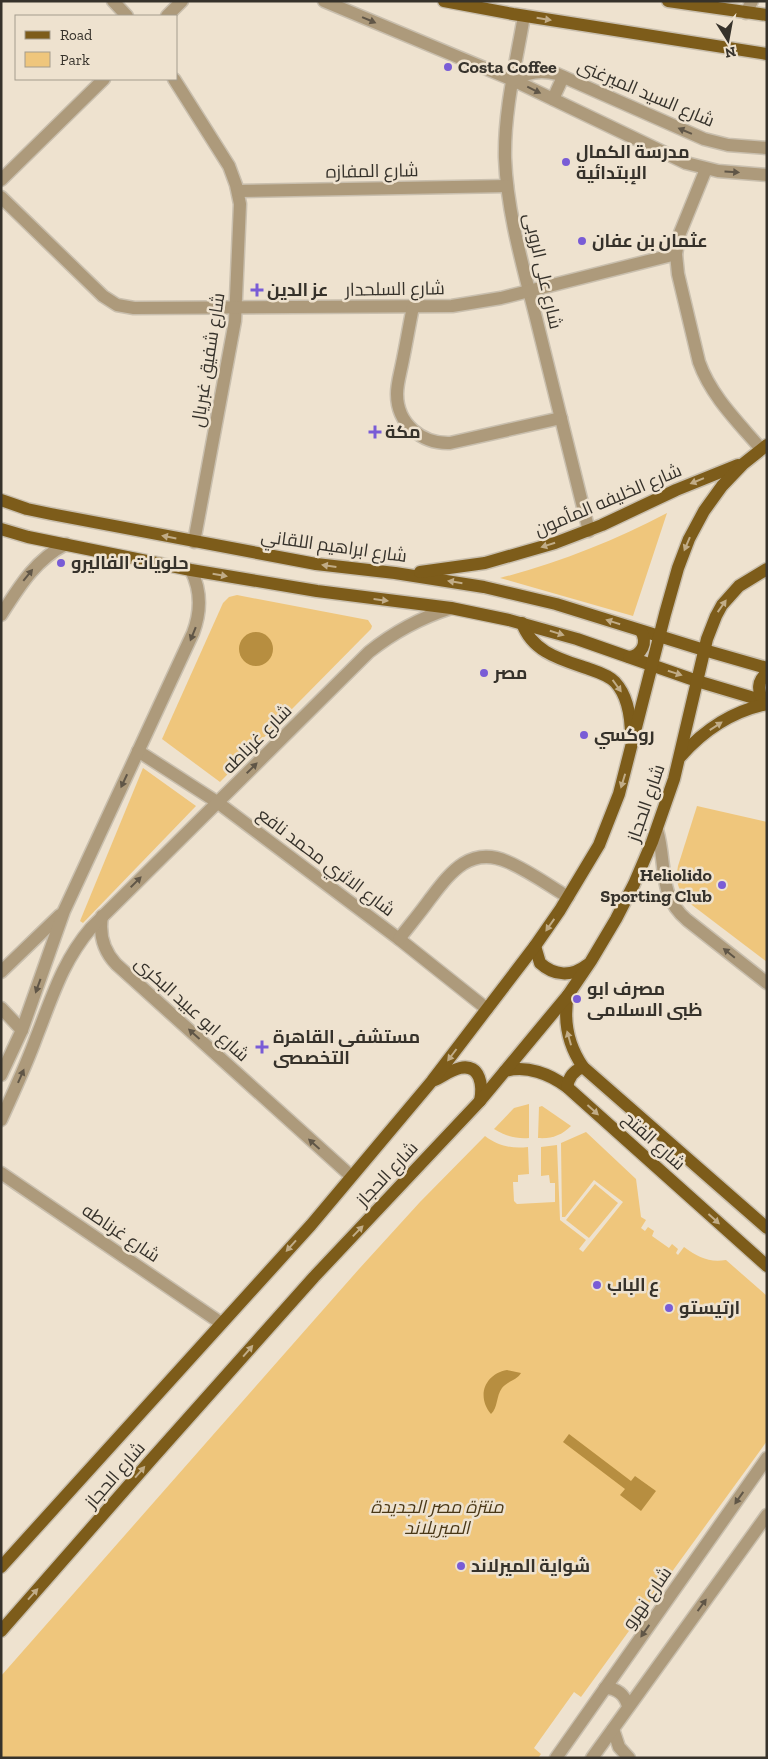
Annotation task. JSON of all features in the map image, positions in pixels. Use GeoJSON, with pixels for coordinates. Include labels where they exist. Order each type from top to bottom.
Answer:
{"type":"FeatureCollection","features":[{"type":"Feature","properties":{"kind":"main road"},"geometry":{"type":"LineString","coordinates":[[444,1],[524,16],[767,54]]}},
{"type":"Feature","properties":{"kind":"main road"},"geometry":{"type":"LineString","coordinates":[[668,1],[767,16]]}},
{"type":"Feature","properties":{"kind":"main road","name":"شارع الخليفه المأمون"},"geometry":{"type":"LineString","coordinates":[[652,666],[678,568],[689,539],[712,498],[732,474],[764,447]]}},
{"type":"Feature","properties":{"kind":"main road","name":"شارع الخليفه المأمون"},"geometry":{"type":"LineString","coordinates":[[395,573],[440,570],[494,561],[538,549],[589,531],[676,490],[743,464]]}},
{"type":"Feature","properties":{"kind":"main road","name":"شارع ابراهيم اللقاني"},"geometry":{"type":"LineString","coordinates":[[1,500],[27,509],[194,542],[316,564],[462,583],[527,597],[767,668]]}},
{"type":"Feature","properties":{"kind":"main road"},"geometry":{"type":"LineString","coordinates":[[1,529],[28,537],[191,570],[324,592],[450,608],[522,623],[577,639],[652,666],[766,702]]}},
{"type":"Feature","properties":{"kind":"main road","name":"شارع الحجاز"},"geometry":{"type":"LineString","coordinates":[[1,1631],[298,1296],[480,1101],[568,995],[591,961],[624,904],[657,830],[680,758],[710,627],[722,605],[740,586],[767,569]]}},
{"type":"Feature","properties":{"kind":"main road"},"geometry":{"type":"LineString","coordinates":[[522,623],[529,637],[544,652],[601,673],[618,685],[629,717],[631,734],[630,752]]}},
{"type":"Feature","properties":{"kind":"main road"},"geometry":{"type":"LineString","coordinates":[[629,657],[642,650],[644,640],[641,631]]}},
{"type":"Feature","properties":{"kind":"main road","name":"شارع الحجاز"},"geometry":{"type":"LineString","coordinates":[[1,1567],[311,1225],[350,1176],[432,1081],[535,946],[568,897],[599,845],[619,794],[652,666]]}},
{"type":"Feature","properties":{"kind":"main road"},"geometry":{"type":"LineString","coordinates":[[766,702],[758,690],[760,679],[767,672]]}},
{"type":"Feature","properties":{"kind":"main road"},"geometry":{"type":"LineString","coordinates":[[680,758],[700,737],[716,725],[734,715],[766,702]]}},
{"type":"Feature","properties":{"kind":"main road"},"geometry":{"type":"LineString","coordinates":[[535,946],[540,963],[554,972],[566,974],[578,972],[591,961]]}},
{"type":"Feature","properties":{"kind":"main road","name":"شارع الفتح"},"geometry":{"type":"LineString","coordinates":[[568,995],[566,1015],[568,1036],[572,1049],[583,1067],[767,1228]]}},
{"type":"Feature","properties":{"kind":"main road"},"geometry":{"type":"LineString","coordinates":[[568,1087],[570,1076],[583,1067]]}},
{"type":"Feature","properties":{"kind":"main road"},"geometry":{"type":"LineString","coordinates":[[432,1081],[460,1068],[474,1070],[480,1078],[482,1086],[480,1101]]}},
{"type":"Feature","properties":{"kind":"main road","name":"شارع الفتح"},"geometry":{"type":"LineString","coordinates":[[505,1071],[524,1069],[538,1072],[556,1079],[568,1087],[767,1266]]}},
{"type":"Feature","properties":{"kind":"street"},"geometry":{"type":"LineString","coordinates":[[113,1],[126,15]]}},
{"type":"Feature","properties":{"kind":"street"},"geometry":{"type":"LineString","coordinates":[[168,15],[182,1]]}},
{"type":"Feature","properties":{"kind":"street"},"geometry":{"type":"LineString","coordinates":[[324,1],[513,80],[680,160],[706,169],[767,175]]}},
{"type":"Feature","properties":{"kind":"street"},"geometry":{"type":"LineString","coordinates":[[746,12],[752,1]]}},
{"type":"Feature","properties":{"kind":"street","name":"شارع على الروبى"},"geometry":{"type":"LineString","coordinates":[[524,16],[508,106],[506,133],[507,186],[510,211],[589,531]]}},
{"type":"Feature","properties":{"kind":"street","name":"شارع السيد الميرغنى"},"geometry":{"type":"LineString","coordinates":[[513,80],[530,73],[548,72],[704,139],[728,145],[767,148]]}},
{"type":"Feature","properties":{"kind":"street"},"geometry":{"type":"LineString","coordinates":[[553,99],[563,77]]}},
{"type":"Feature","properties":{"kind":"street"},"geometry":{"type":"LineString","coordinates":[[1,180],[103,80]]}},
{"type":"Feature","properties":{"kind":"street","name":"شارع شفيق غبريال"},"geometry":{"type":"LineString","coordinates":[[175,80],[229,166],[238,191],[240,211],[236,308],[233,334],[194,542]]}},
{"type":"Feature","properties":{"kind":"street"},"geometry":{"type":"LineString","coordinates":[[706,169],[680,233],[676,254],[678,274],[699,362],[704,375],[716,394],[764,447]]}},
{"type":"Feature","properties":{"kind":"street","name":"شارع المفازه"},"geometry":{"type":"LineString","coordinates":[[238,191],[507,186]]}},
{"type":"Feature","properties":{"kind":"street","name":"شارع السلحدار"},"geometry":{"type":"LineString","coordinates":[[1,197],[103,296],[118,305],[134,308],[413,307],[472,303],[529,291],[676,254]]}},
{"type":"Feature","properties":{"kind":"street"},"geometry":{"type":"LineString","coordinates":[[413,307],[397,395],[400,413],[406,424],[415,432],[432,441],[450,443],[561,418]]}},
{"type":"Feature","properties":{"kind":"street"},"geometry":{"type":"LineString","coordinates":[[1,615],[32,569],[50,553],[66,544]]}},
{"type":"Feature","properties":{"kind":"street"},"geometry":{"type":"LineString","coordinates":[[1,1075],[22,1030],[64,911],[197,622],[199,598],[191,570]]}},
{"type":"Feature","properties":{"kind":"street","name":"شارع غرناطه"},"geometry":{"type":"LineString","coordinates":[[1,1120],[32,1049],[53,991],[63,969],[80,941],[102,916],[369,652],[411,624],[450,608]]}},
{"type":"Feature","properties":{"kind":"street","name":"شارع الاثري محمد نافع"},"geometry":{"type":"LineString","coordinates":[[138,751],[217,802],[399,939],[487,1009]]}},
{"type":"Feature","properties":{"kind":"street"},"geometry":{"type":"LineString","coordinates":[[657,830],[662,853],[665,888],[674,908],[767,984]]}},
{"type":"Feature","properties":{"kind":"street"},"geometry":{"type":"LineString","coordinates":[[399,939],[449,874],[462,864],[477,858],[493,857],[509,862],[568,897]]}},
{"type":"Feature","properties":{"kind":"street"},"geometry":{"type":"LineString","coordinates":[[1,972],[64,911]]}},
{"type":"Feature","properties":{"kind":"street","name":"شارع ابو عبيد البكرى"},"geometry":{"type":"LineString","coordinates":[[102,916],[103,944],[107,953],[116,964],[350,1176]]}},
{"type":"Feature","properties":{"kind":"street"},"geometry":{"type":"LineString","coordinates":[[1,1008],[22,1030]]}},
{"type":"Feature","properties":{"kind":"street","name":"شارع غرناطه"},"geometry":{"type":"LineString","coordinates":[[1,1173],[221,1323]]}},
{"type":"Feature","properties":{"kind":"street","name":"شارع نهرو"},"geometry":{"type":"LineString","coordinates":[[556,1758],[767,1458]]}},
{"type":"Feature","properties":{"kind":"street"},"geometry":{"type":"LineString","coordinates":[[592,1758],[767,1515]]}},
{"type":"Feature","properties":{"kind":"street"},"geometry":{"type":"LineString","coordinates":[[605,1688],[613,1689],[620,1693],[626,1699],[628,1706]]}},
{"type":"Feature","properties":{"kind":"street"},"geometry":{"type":"LineString","coordinates":[[612,1729],[619,1747],[629,1758]]}},
{"type":"Feature","properties":{"kind":"green space"},"geometry":{"type":"Polygon","coordinates":[[[667,513],[633,616],[500,578],[585,550],[627,533],[667,513]]]}},
{"type":"Feature","properties":{"kind":"green space"},"geometry":{"type":"Polygon","coordinates":[[[237,595],[368,620],[372,626],[220,782],[162,739],[223,603],[229,597],[237,595]]]}},
{"type":"Feature","properties":{"kind":"green space"},"geometry":{"type":"Polygon","coordinates":[[[143,768],[196,806],[83,923],[80,921],[143,768]]]}},
{"type":"Feature","properties":{"kind":"green space","name":"Heliolido Sporting Club"},"geometry":{"type":"Polygon","coordinates":[[[697,806],[767,822],[767,962],[688,902],[682,894],[677,881],[678,866],[697,806]]]}},
{"type":"Feature","properties":{"kind":"green space"},"geometry":{"type":"Polygon","coordinates":[[[529,1104],[529,1138],[502,1134],[494,1129],[514,1108],[529,1104]]]}},
{"type":"Feature","properties":{"kind":"green space"},"geometry":{"type":"Polygon","coordinates":[[[542,1106],[571,1126],[556,1136],[538,1138],[539,1107],[542,1106]]]}},
{"type":"Feature","properties":{"kind":"green space","name":"منتزة مصر الجديدة الميريلاند"},"geometry":{"type":"Polygon","coordinates":[[[586,1132],[636,1179],[641,1217],[646,1220],[641,1228],[645,1231],[648,1227],[654,1231],[652,1236],[669,1248],[672,1244],[678,1249],[676,1253],[678,1255],[684,1247],[704,1258],[714,1261],[726,1260],[767,1296],[767,1441],[581,1697],[574,1692],[534,1748],[541,1754],[538,1758],[1,1758],[1,1676],[359,1269],[420,1202],[485,1136],[505,1146],[516,1148],[528,1147],[529,1174],[518,1175],[518,1182],[513,1182],[514,1201],[517,1204],[555,1202],[555,1183],[550,1183],[549,1175],[541,1176],[541,1147],[557,1145],[560,1220],[586,1240],[579,1249],[583,1252],[623,1202],[594,1180],[565,1217],[562,1217],[561,1143],[586,1132]]]}},
{"type":"Feature","properties":{"kind":"green space"},"geometry":{"type":"Polygon","coordinates":[[[595,1184],[618,1203],[589,1238],[566,1220],[595,1184]]]}},
{"type":"Feature","properties":{"kind":"shaded area"},"geometry":{"type":"Polygon","coordinates":[[[256,632],[268,637],[273,649],[268,661],[256,666],[244,661],[239,649],[244,637],[256,632]]]}},
{"type":"Feature","properties":{"kind":"shaded area"},"geometry":{"type":"Polygon","coordinates":[[[507,1370],[521,1373],[502,1388],[495,1409],[491,1414],[484,1400],[485,1387],[493,1376],[507,1370]]]}},
{"type":"Feature","properties":{"kind":"shaded area"},"geometry":{"type":"Polygon","coordinates":[[[569,1434],[631,1481],[635,1476],[656,1491],[641,1511],[620,1495],[625,1489],[563,1442],[569,1434]]]}},
{"type":"Feature","properties":{"kind":"place","name":"Costa Coffee"},"geometry":{"type":"Point","coordinates":[448,67]}},
{"type":"Feature","properties":{"kind":"place","name":"مدرسة الكمال الإبتدائية"},"geometry":{"type":"Point","coordinates":[566,162]}},
{"type":"Feature","properties":{"kind":"place","name":"عثمان بن عفان"},"geometry":{"type":"Point","coordinates":[582,241]}},
{"type":"Feature","properties":{"kind":"place","name":"عز الدين"},"geometry":{"type":"Point","coordinates":[257,290]}},
{"type":"Feature","properties":{"kind":"place","name":"مكة"},"geometry":{"type":"Point","coordinates":[375,432]}},
{"type":"Feature","properties":{"kind":"place","name":"حلويات الفاليرو"},"geometry":{"type":"Point","coordinates":[61,563]}},
{"type":"Feature","properties":{"kind":"place","name":"مصر"},"geometry":{"type":"Point","coordinates":[484,673]}},
{"type":"Feature","properties":{"kind":"place","name":"روكسي"},"geometry":{"type":"Point","coordinates":[584,735]}},
{"type":"Feature","properties":{"kind":"place","name":"Heliolido Sporting Club"},"geometry":{"type":"Point","coordinates":[722,885]}},
{"type":"Feature","properties":{"kind":"place","name":"مصرف ابو ظبى الاسلامى"},"geometry":{"type":"Point","coordinates":[577,999]}},
{"type":"Feature","properties":{"kind":"place","name":"مستشفي القاهرة التخصصى"},"geometry":{"type":"Point","coordinates":[262,1047]}},
{"type":"Feature","properties":{"kind":"place","name":"ع الباب"},"geometry":{"type":"Point","coordinates":[597,1285]}},
{"type":"Feature","properties":{"kind":"place","name":"ارتيستو"},"geometry":{"type":"Point","coordinates":[669,1308]}},
{"type":"Feature","properties":{"kind":"place","name":"شواية الميرلاند"},"geometry":{"type":"Point","coordinates":[461,1566]}}]}
